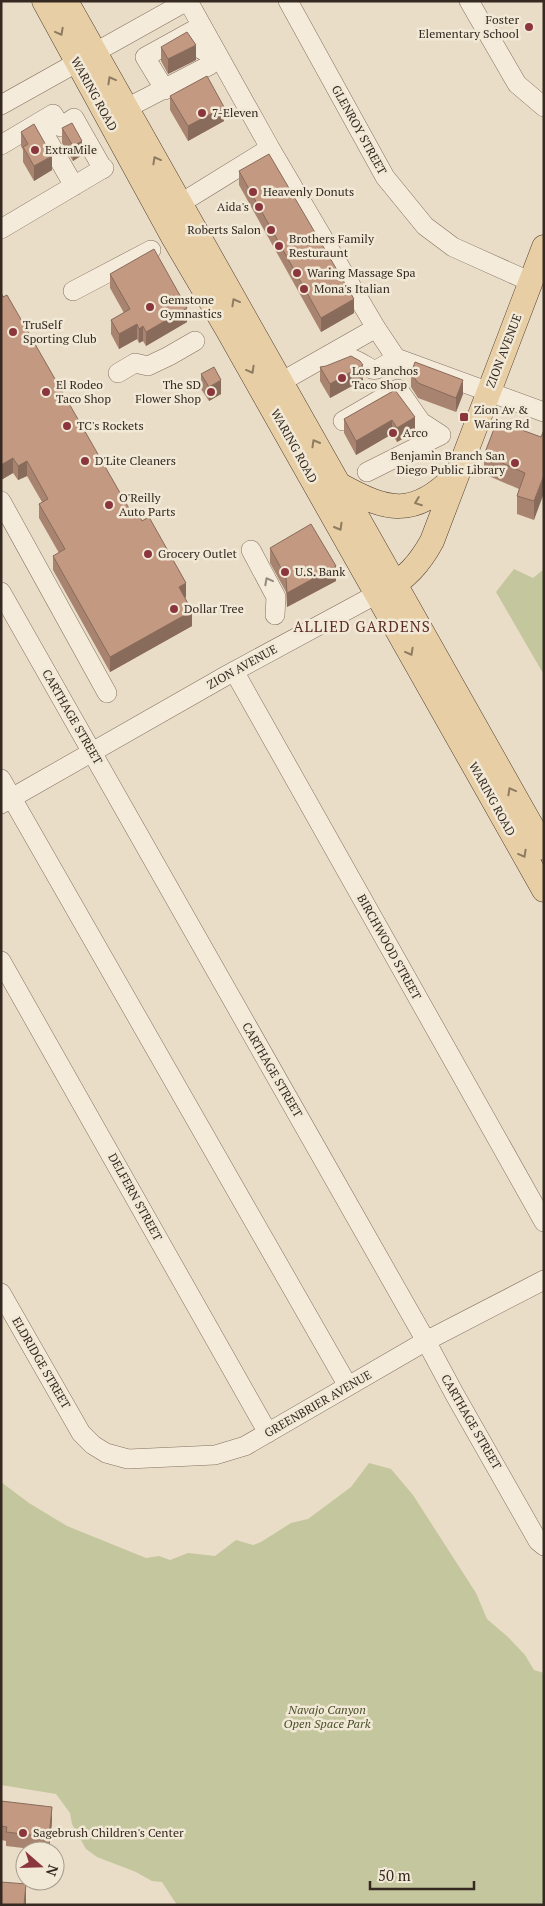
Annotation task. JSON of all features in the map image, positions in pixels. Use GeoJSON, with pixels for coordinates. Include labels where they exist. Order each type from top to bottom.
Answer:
{"type":"FeatureCollection","features":[{"type":"Feature","properties":{"kind":"main road","name":"WARING ROAD"},"geometry":{"type":"LineString","coordinates":[[44,1],[86,58],[127,108],[280,382],[340,485],[386,589],[544,890]]}},
{"type":"Feature","properties":{"kind":"main road","name":"WARING ROAD"},"geometry":{"type":"LineString","coordinates":[[66,1],[86,58],[173,238],[544,848]]}},
{"type":"Feature","properties":{"kind":"main road","name":"ZION AVENUE"},"geometry":{"type":"LineString","coordinates":[[386,589],[421,561],[432,541],[544,247]]}},
{"type":"Feature","properties":{"kind":"main road"},"geometry":{"type":"LineString","coordinates":[[340,485],[373,501],[392,506],[409,506],[431,497],[457,474]]}},
{"type":"Feature","properties":{"kind":"street"},"geometry":{"type":"LineString","coordinates":[[1,105],[188,1],[215,62]]}},
{"type":"Feature","properties":{"kind":"street","name":"GLENROY STREET"},"geometry":{"type":"LineString","coordinates":[[288,1],[385,177],[425,226],[453,247],[531,282]]}},
{"type":"Feature","properties":{"kind":"street"},"geometry":{"type":"LineString","coordinates":[[469,1],[517,84],[544,107]]}},
{"type":"Feature","properties":{"kind":"street"},"geometry":{"type":"LineString","coordinates":[[155,20],[168,43]]}},
{"type":"Feature","properties":{"kind":"street"},"geometry":{"type":"LineString","coordinates":[[164,90],[145,57],[192,31],[215,62],[270,148],[376,328],[396,358],[544,412]]}},
{"type":"Feature","properties":{"kind":"street"},"geometry":{"type":"LineString","coordinates":[[127,108],[215,62]]}},
{"type":"Feature","properties":{"kind":"street"},"geometry":{"type":"LineString","coordinates":[[1,145],[53,114],[61,127],[74,118],[104,168],[74,186],[24,207],[1,229]]}},
{"type":"Feature","properties":{"kind":"street"},"geometry":{"type":"LineString","coordinates":[[38,123],[74,186]]}},
{"type":"Feature","properties":{"kind":"street"},"geometry":{"type":"LineString","coordinates":[[180,203],[270,148]]}},
{"type":"Feature","properties":{"kind":"street"},"geometry":{"type":"LineString","coordinates":[[73,291],[151,250]]}},
{"type":"Feature","properties":{"kind":"street"},"geometry":{"type":"LineString","coordinates":[[280,382],[376,328]]}},
{"type":"Feature","properties":{"kind":"street"},"geometry":{"type":"LineString","coordinates":[[118,373],[135,363],[148,366],[195,341]]}},
{"type":"Feature","properties":{"kind":"street"},"geometry":{"type":"LineString","coordinates":[[312,364],[323,371],[352,358],[372,370],[377,370],[396,358]]}},
{"type":"Feature","properties":{"kind":"street"},"geometry":{"type":"LineString","coordinates":[[343,421],[398,388],[421,422],[441,435],[367,472]]}},
{"type":"Feature","properties":{"kind":"street"},"geometry":{"type":"LineString","coordinates":[[1,501],[107,693]]}},
{"type":"Feature","properties":{"kind":"street"},"geometry":{"type":"LineString","coordinates":[[251,550],[276,597],[275,615]]}},
{"type":"Feature","properties":{"kind":"street","name":"ZION AVENUE"},"geometry":{"type":"LineString","coordinates":[[6,801],[234,671],[386,589]]}},
{"type":"Feature","properties":{"kind":"street","name":"CARTHAGE STREET"},"geometry":{"type":"LineString","coordinates":[[1,592],[426,1341],[454,1395],[538,1541],[544,1546]]}},
{"type":"Feature","properties":{"kind":"street","name":"BIRCHWOOD STREET"},"geometry":{"type":"LineString","coordinates":[[234,671],[544,1222]]}},
{"type":"Feature","properties":{"kind":"street"},"geometry":{"type":"LineString","coordinates":[[1,779],[6,801],[348,1386]]}},
{"type":"Feature","properties":{"kind":"street","name":"DELFERN STREET"},"geometry":{"type":"LineString","coordinates":[[1,961],[268,1433]]}},
{"type":"Feature","properties":{"kind":"street","name":"GREENBRIER AVENUE"},"geometry":{"type":"LineString","coordinates":[[81,1433],[93,1446],[106,1453],[128,1459],[215,1455],[244,1446],[426,1341],[544,1280]]}},
{"type":"Feature","properties":{"kind":"street","name":"ELDRIDGE STREET"},"geometry":{"type":"LineString","coordinates":[[1,1293],[81,1433]]}},
{"type":"Feature","properties":{"kind":"green space"},"geometry":{"type":"Polygon","coordinates":[[[514,569],[533,578],[544,569],[544,675],[496,592],[514,569]]]}},
{"type":"Feature","properties":{"kind":"green space","name":"Navajo Canyon Open Space Park"},"geometry":{"type":"Polygon","coordinates":[[[369,1463],[391,1469],[413,1495],[476,1593],[487,1619],[525,1655],[534,1670],[544,1673],[544,1905],[177,1905],[162,1882],[152,1881],[136,1872],[97,1857],[86,1849],[72,1824],[70,1813],[56,1794],[1,1785],[1,1482],[29,1503],[67,1526],[146,1558],[159,1556],[170,1560],[188,1553],[215,1556],[236,1540],[253,1545],[261,1542],[291,1523],[308,1519],[351,1487],[369,1463]]]}},
{"type":"Feature","properties":{"kind":"building"},"geometry":{"type":"Polygon","coordinates":[[[187,32],[196,45],[168,59],[161,47],[187,32]]]}},
{"type":"Feature","properties":{"kind":"building"},"geometry":{"type":"Polygon","coordinates":[[[207,76],[224,107],[188,126],[170,96],[207,76]]]}},
{"type":"Feature","properties":{"kind":"building"},"geometry":{"type":"Polygon","coordinates":[[[72,123],[82,141],[73,146],[62,128],[72,123]]]}},
{"type":"Feature","properties":{"kind":"building"},"geometry":{"type":"Polygon","coordinates":[[[34,124],[52,156],[34,166],[23,147],[28,144],[21,132],[34,124]]]}},
{"type":"Feature","properties":{"kind":"building"},"geometry":{"type":"Polygon","coordinates":[[[269,154],[354,299],[321,318],[239,171],[269,154]]]}},
{"type":"Feature","properties":{"kind":"building"},"geometry":{"type":"Polygon","coordinates":[[[154,249],[187,308],[146,332],[143,326],[139,329],[137,324],[119,334],[111,320],[130,309],[110,274],[154,249]]]}},
{"type":"Feature","properties":{"kind":"building"},"geometry":{"type":"Polygon","coordinates":[[[1,293],[3,297],[7,295],[131,512],[136,509],[142,521],[149,517],[186,583],[179,587],[192,611],[110,657],[53,556],[65,549],[39,504],[48,499],[27,461],[18,466],[13,458],[1,465],[1,293]]]}},
{"type":"Feature","properties":{"kind":"building"},"geometry":{"type":"Polygon","coordinates":[[[351,356],[363,365],[330,384],[320,367],[351,356]]]}},
{"type":"Feature","properties":{"kind":"building"},"geometry":{"type":"Polygon","coordinates":[[[415,362],[463,380],[456,398],[418,383],[411,373],[415,362]]]}},
{"type":"Feature","properties":{"kind":"building"},"geometry":{"type":"Polygon","coordinates":[[[214,367],[221,380],[209,387],[201,374],[214,367]]]}},
{"type":"Feature","properties":{"kind":"building"},"geometry":{"type":"Polygon","coordinates":[[[395,390],[415,417],[397,428],[392,420],[356,441],[344,419],[395,390]]]}},
{"type":"Feature","properties":{"kind":"building"},"geometry":{"type":"Polygon","coordinates":[[[497,421],[541,437],[544,430],[544,475],[534,501],[517,496],[525,473],[484,455],[497,421]]]}},
{"type":"Feature","properties":{"kind":"building"},"geometry":{"type":"Polygon","coordinates":[[[311,524],[336,566],[287,593],[286,577],[270,548],[311,524]]]}},
{"type":"Feature","properties":{"kind":"building"},"geometry":{"type":"Polygon","coordinates":[[[1,1801],[52,1807],[49,1837],[6,1832],[7,1827],[1,1826],[1,1801]]]}},
{"type":"Feature","properties":{"kind":"building"},"geometry":{"type":"Polygon","coordinates":[[[1,1882],[15,1883],[15,1891],[25,1891],[24,1905],[1,1905],[1,1882]]]}},
{"type":"Feature","properties":{"kind":"place","name":"Foster Elementary School"},"geometry":{"type":"Point","coordinates":[529,27]}},
{"type":"Feature","properties":{"kind":"place","name":"7-Eleven"},"geometry":{"type":"Point","coordinates":[202,113]}},
{"type":"Feature","properties":{"kind":"place","name":"ExtraMile"},"geometry":{"type":"Point","coordinates":[35,150]}},
{"type":"Feature","properties":{"kind":"place","name":"Heavenly Donuts"},"geometry":{"type":"Point","coordinates":[253,192]}},
{"type":"Feature","properties":{"kind":"place","name":"Aida's"},"geometry":{"type":"Point","coordinates":[259,207]}},
{"type":"Feature","properties":{"kind":"place","name":"Roberts Salon"},"geometry":{"type":"Point","coordinates":[271,230]}},
{"type":"Feature","properties":{"kind":"place","name":"Brothers Family Resturaunt"},"geometry":{"type":"Point","coordinates":[279,246]}},
{"type":"Feature","properties":{"kind":"place","name":"Waring Massage Spa"},"geometry":{"type":"Point","coordinates":[297,273]}},
{"type":"Feature","properties":{"kind":"place","name":"Mona's Italian"},"geometry":{"type":"Point","coordinates":[304,289]}},
{"type":"Feature","properties":{"kind":"place","name":"Gemstone Gymnastics"},"geometry":{"type":"Point","coordinates":[150,307]}},
{"type":"Feature","properties":{"kind":"place","name":"TruSelf Sporting Club"},"geometry":{"type":"Point","coordinates":[13,332]}},
{"type":"Feature","properties":{"kind":"place","name":"Los Panchos Taco Shop"},"geometry":{"type":"Point","coordinates":[342,378]}},
{"type":"Feature","properties":{"kind":"place","name":"El Rodeo Taco Shop"},"geometry":{"type":"Point","coordinates":[46,392]}},
{"type":"Feature","properties":{"kind":"place","name":"The SD Flower Shop"},"geometry":{"type":"Point","coordinates":[211,392]}},
{"type":"Feature","properties":{"kind":"place","name":"Zion Av & Waring Rd"},"geometry":{"type":"Point","coordinates":[464,417]}},
{"type":"Feature","properties":{"kind":"place","name":"TC's Rockets"},"geometry":{"type":"Point","coordinates":[67,426]}},
{"type":"Feature","properties":{"kind":"place","name":"Arco"},"geometry":{"type":"Point","coordinates":[393,433]}},
{"type":"Feature","properties":{"kind":"place","name":"D'Lite Cleaners"},"geometry":{"type":"Point","coordinates":[85,461]}},
{"type":"Feature","properties":{"kind":"place","name":"Benjamin Branch San Diego Public Library"},"geometry":{"type":"Point","coordinates":[515,463]}},
{"type":"Feature","properties":{"kind":"place","name":"O'Reilly Auto Parts"},"geometry":{"type":"Point","coordinates":[109,505]}},
{"type":"Feature","properties":{"kind":"place","name":"Grocery Outlet"},"geometry":{"type":"Point","coordinates":[148,554]}},
{"type":"Feature","properties":{"kind":"place","name":"U.S. Bank"},"geometry":{"type":"Point","coordinates":[285,572]}},
{"type":"Feature","properties":{"kind":"place","name":"Dollar Tree"},"geometry":{"type":"Point","coordinates":[174,609]}},
{"type":"Feature","properties":{"kind":"place","name":"Sagebrush Children's Center"},"geometry":{"type":"Point","coordinates":[23,1833]}},
{"type":"Feature","properties":{"kind":"district","name":"ALLIED GARDENS"},"geometry":{"type":"Point","coordinates":[362,627]}}]}
